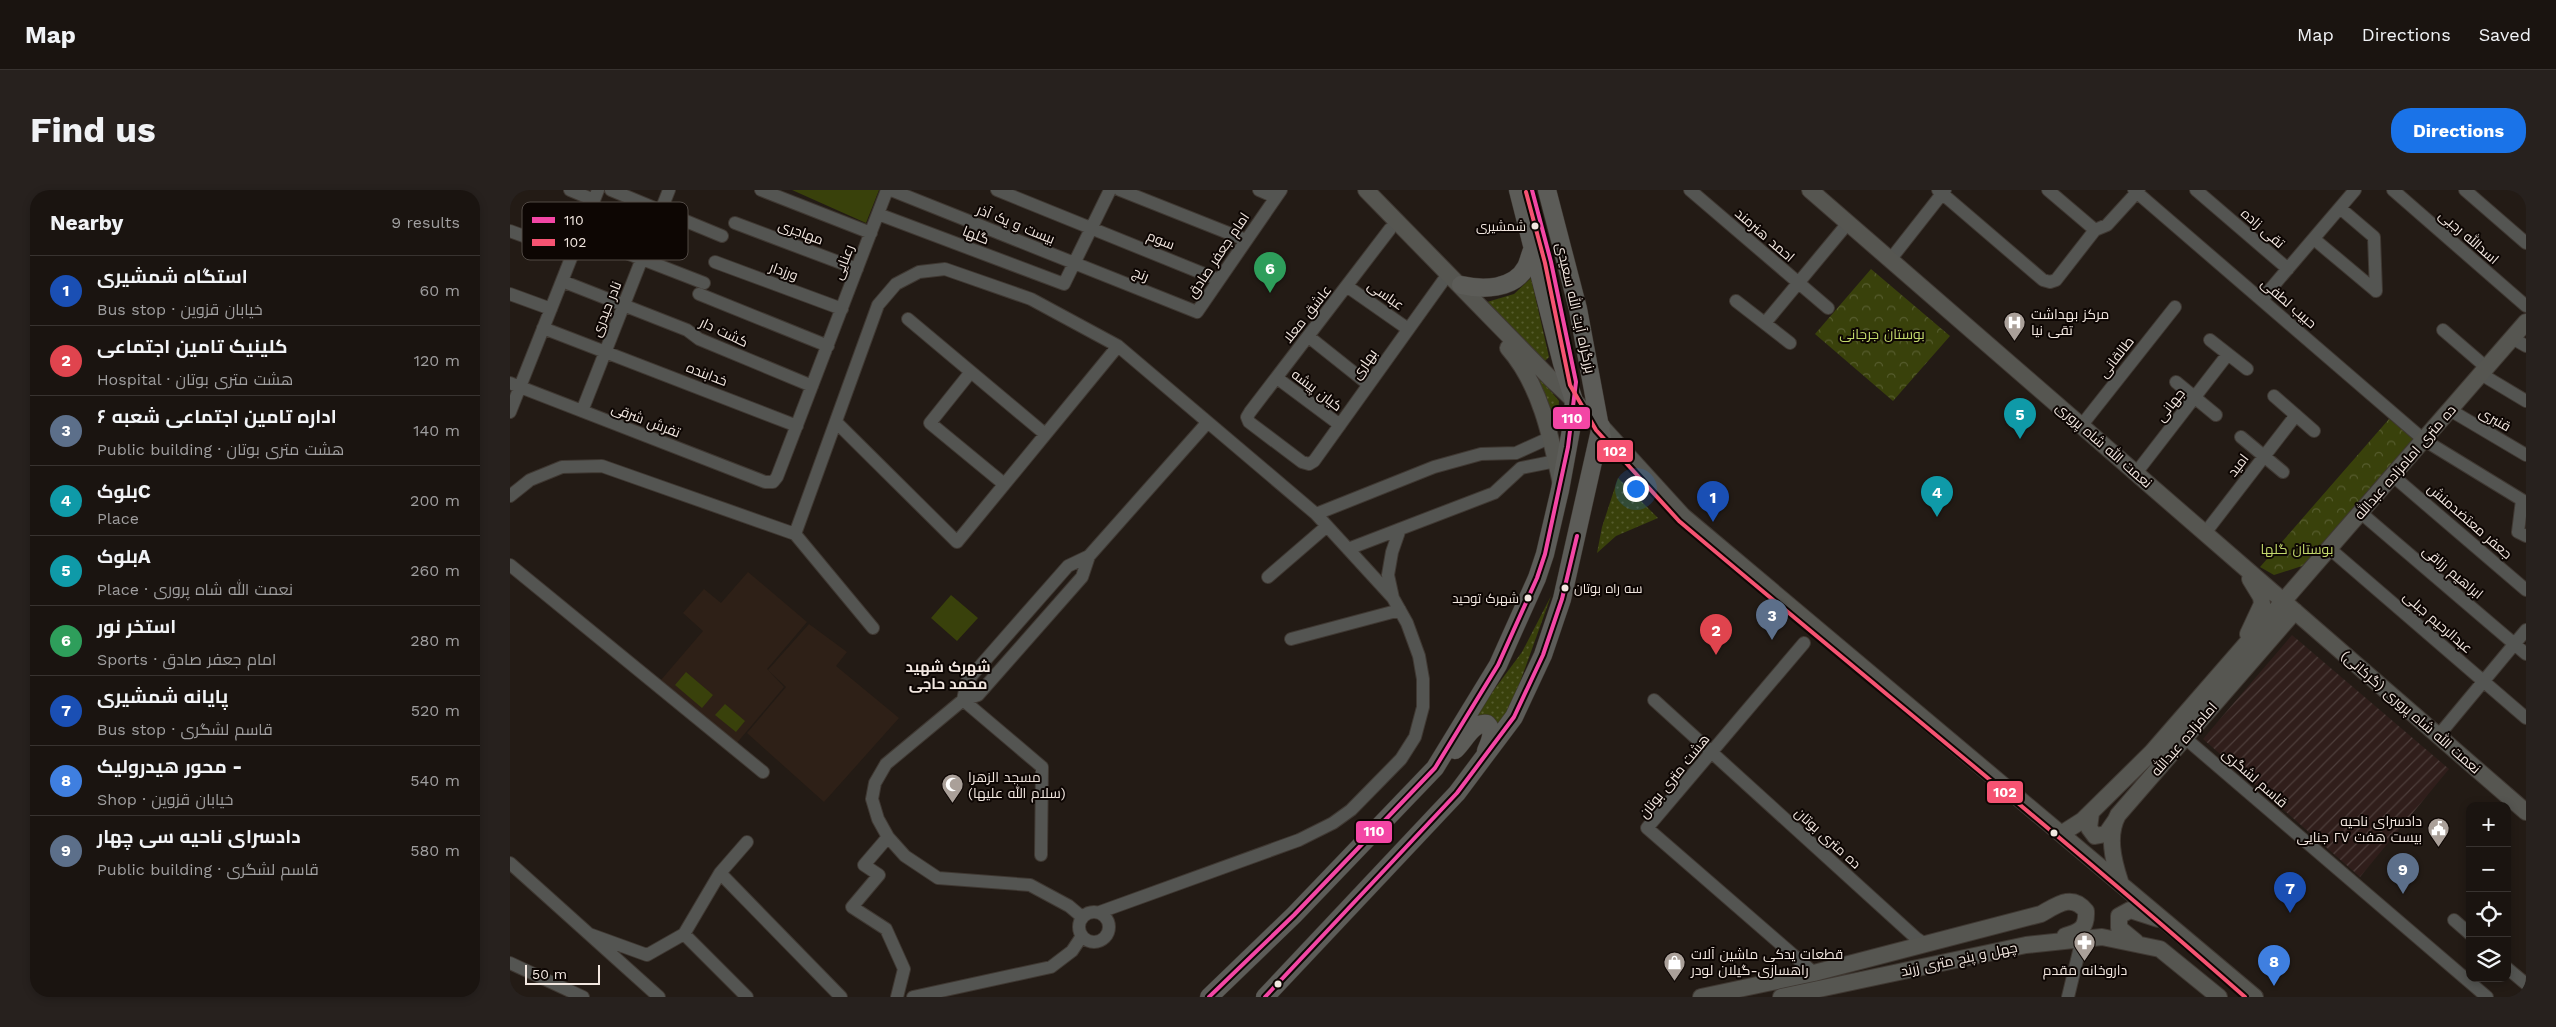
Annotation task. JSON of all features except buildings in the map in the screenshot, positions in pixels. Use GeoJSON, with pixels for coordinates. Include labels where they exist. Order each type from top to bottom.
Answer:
{"type":"FeatureCollection","features":[{"type":"Feature","properties":{"kind":"highway","name":"بزرگراه آیت الله سعیدی"},"geometry":{"type":"LineString","coordinates":[[1209,997],[1294,915],[1435,768],[1498,665],[1546,554],[1571,430],[1574,401],[1518,190]]}},
{"type":"Feature","properties":{"kind":"highway","name":"بزرگراه آیت الله سعیدی"},"geometry":{"type":"LineString","coordinates":[[1265,997],[1457,792],[1485,756],[1514,717],[1542,655],[1562,599],[1601,426],[1578,309],[1547,190]]}},
{"type":"Feature","properties":{"kind":"highway"},"geometry":{"type":"LineString","coordinates":[[1461,285],[1479,290],[1494,288],[1508,283],[1525,269],[1533,248]]}},
{"type":"Feature","properties":{"kind":"highway"},"geometry":{"type":"LineString","coordinates":[[1435,768],[1458,747],[1476,725],[1482,723],[1487,724],[1491,728],[1492,735],[1485,756]]}},
{"type":"Feature","properties":{"kind":"main road"},"geometry":{"type":"LineString","coordinates":[[1354,190],[1461,285],[1574,401],[1601,426],[1683,516],[2061,834],[2176,928],[2252,996]]}},
{"type":"Feature","properties":{"kind":"main road"},"geometry":{"type":"LineString","coordinates":[[1366,190],[1443,281],[1499,338],[1523,366],[1538,400],[1556,460],[1561,484]]}},
{"type":"Feature","properties":{"kind":"main road","name":"نعمت الله شاه پروری"},"geometry":{"type":"LineString","coordinates":[[1810,190],[2290,607]]}},
{"type":"Feature","properties":{"kind":"main road","name":"ده متری امامزاده عبدالله"},"geometry":{"type":"LineString","coordinates":[[2290,607],[2302,581],[2484,371],[2519,342],[2526,322]]}},
{"type":"Feature","properties":{"kind":"main road"},"geometry":{"type":"LineString","coordinates":[[2236,655],[2262,604],[2261,597],[2245,568]]}},
{"type":"Feature","properties":{"kind":"main road"},"geometry":{"type":"LineString","coordinates":[[2260,581],[2284,585],[2302,581]]}},
{"type":"Feature","properties":{"kind":"main road","name":"امامزاده عبدالله"},"geometry":{"type":"LineString","coordinates":[[2090,813],[2088,828],[2095,836],[2106,834],[2290,607]]}},
{"type":"Feature","properties":{"kind":"main road","name":"امامزاده عبدالله"},"geometry":{"type":"LineString","coordinates":[[2061,834],[2090,813],[2152,752],[2236,655],[2290,607]]}},
{"type":"Feature","properties":{"kind":"main road","name":"نعمت الله شاه پروری (گرکانی)"},"geometry":{"type":"LineString","coordinates":[[2290,607],[2526,812]]}},
{"type":"Feature","properties":{"kind":"main road"},"geometry":{"type":"LineString","coordinates":[[2115,821],[2112,850],[2120,881]]}},
{"type":"Feature","properties":{"kind":"main road","name":"چهل و پنج متری زرند"},"geometry":{"type":"LineString","coordinates":[[1701,997],[1814,973],[2041,914],[2068,900],[2076,901],[2086,911],[2085,927],[2079,932],[2046,942],[1781,997]]}},
{"type":"Feature","properties":{"kind":"main road"},"geometry":{"type":"LineString","coordinates":[[2138,944],[2119,928],[2119,916],[2124,913],[2138,911],[2176,928]]}},
{"type":"Feature","properties":{"kind":"main road","name":"چهل و پنج متری زرند"},"geometry":{"type":"LineString","coordinates":[[2046,942],[2102,937],[2160,949],[2219,997]]}},
{"type":"Feature","properties":{"kind":"street"},"geometry":{"type":"LineString","coordinates":[[570,190],[596,195]]}},
{"type":"Feature","properties":{"kind":"street"},"geometry":{"type":"LineString","coordinates":[[611,190],[641,202]]}},
{"type":"Feature","properties":{"kind":"street","name":"نادر حیدری"},"geometry":{"type":"LineString","coordinates":[[664,202],[669,190]]}},
{"type":"Feature","properties":{"kind":"street"},"geometry":{"type":"LineString","coordinates":[[761,190],[871,233]]}},
{"type":"Feature","properties":{"kind":"street","name":"رعنایی"},"geometry":{"type":"LineString","coordinates":[[773,482],[777,477],[797,426],[887,190]]}},
{"type":"Feature","properties":{"kind":"street","name":"بیست و یک آذر"},"geometry":{"type":"LineString","coordinates":[[891,190],[1074,263]]}},
{"type":"Feature","properties":{"kind":"street","name":"سوم"},"geometry":{"type":"LineString","coordinates":[[997,190],[1219,280]]}},
{"type":"Feature","properties":{"kind":"street"},"geometry":{"type":"LineString","coordinates":[[1074,263],[1110,190]]}},
{"type":"Feature","properties":{"kind":"street"},"geometry":{"type":"LineString","coordinates":[[1120,190],[1246,240]]}},
{"type":"Feature","properties":{"kind":"street"},"geometry":{"type":"LineString","coordinates":[[1259,190],[1278,194]]}},
{"type":"Feature","properties":{"kind":"street","name":"احمد هنرمند"},"geometry":{"type":"LineString","coordinates":[[1690,190],[1828,308]]}},
{"type":"Feature","properties":{"kind":"street"},"geometry":{"type":"LineString","coordinates":[[2048,190],[2095,230]]}},
{"type":"Feature","properties":{"kind":"street","name":"تقی زاده"},"geometry":{"type":"LineString","coordinates":[[2196,190],[2288,269]]}},
{"type":"Feature","properties":{"kind":"street"},"geometry":{"type":"LineString","coordinates":[[2262,299],[2355,190]]}},
{"type":"Feature","properties":{"kind":"street","name":"اسدالله رجبی"},"geometry":{"type":"LineString","coordinates":[[2393,190],[2526,306]]}},
{"type":"Feature","properties":{"kind":"street"},"geometry":{"type":"LineString","coordinates":[[2465,190],[2526,243]]}},
{"type":"Feature","properties":{"kind":"street"},"geometry":{"type":"LineString","coordinates":[[1890,260],[1942,191],[2043,280],[2050,282],[2056,280],[2095,230],[2107,225],[2137,191]]}},
{"type":"Feature","properties":{"kind":"street","name":"حبیب لطفی"},"geometry":{"type":"LineString","coordinates":[[2137,191],[2424,440],[2522,500],[2518,532],[2526,536]]}},
{"type":"Feature","properties":{"kind":"street","name":"امام جعفر صادق"},"geometry":{"type":"LineString","coordinates":[[1197,312],[1278,194]]}},
{"type":"Feature","properties":{"kind":"street"},"geometry":{"type":"LineString","coordinates":[[2314,239],[2376,291],[2374,237],[2340,208]]}},
{"type":"Feature","properties":{"kind":"street","name":"گلها"},"geometry":{"type":"LineString","coordinates":[[878,214],[1064,284],[1074,263]]}},
{"type":"Feature","properties":{"kind":"street"},"geometry":{"type":"LineString","coordinates":[[688,222],[722,236]]}},
{"type":"Feature","properties":{"kind":"street","name":"احمد هنرمند"},"geometry":{"type":"LineString","coordinates":[[1765,324],[1848,222]]}},
{"type":"Feature","properties":{"kind":"street","name":"مهاجری"},"geometry":{"type":"LineString","coordinates":[[735,223],[857,269]]}},
{"type":"Feature","properties":{"kind":"street","name":"عاشق معلا"},"geometry":{"type":"LineString","coordinates":[[1309,464],[1249,422],[1247,417],[1394,225]]}},
{"type":"Feature","properties":{"kind":"street"},"geometry":{"type":"LineString","coordinates":[[510,231],[522,235]]}},
{"type":"Feature","properties":{"kind":"street"},"geometry":{"type":"LineString","coordinates":[[510,412],[515,385],[543,328],[571,260]]}},
{"type":"Feature","properties":{"kind":"street","name":"نادر حیدری"},"geometry":{"type":"LineString","coordinates":[[582,411],[641,260]]}},
{"type":"Feature","properties":{"kind":"street"},"geometry":{"type":"LineString","coordinates":[[646,260],[701,288],[828,346]]}},
{"type":"Feature","properties":{"kind":"street","name":"ورزدار"},"geometry":{"type":"LineString","coordinates":[[715,262],[842,309]]}},
{"type":"Feature","properties":{"kind":"street","name":"رنج"},"geometry":{"type":"LineString","coordinates":[[1074,263],[1197,312]]}},
{"type":"Feature","properties":{"kind":"street"},"geometry":{"type":"LineString","coordinates":[[795,534],[878,305],[896,284],[919,272],[945,269],[1031,299],[1118,346],[1207,424],[1316,514],[1393,598],[1419,656],[1423,679],[1423,707],[1415,737],[1401,759],[1351,810],[1333,823],[1299,840],[1100,912],[1090,912],[1082,918],[1079,927],[1082,936],[1086,940],[1096,942],[1108,934],[1110,924],[1100,912]]}},
{"type":"Feature","properties":{"kind":"street","name":"کشت دار"},"geometry":{"type":"LineString","coordinates":[[562,281],[624,304],[812,386]]}},
{"type":"Feature","properties":{"kind":"street","name":"بهاری"},"geometry":{"type":"LineString","coordinates":[[1309,464],[1340,425],[1443,281]]}},
{"type":"Feature","properties":{"kind":"street","name":"عباسی"},"geometry":{"type":"LineString","coordinates":[[1348,286],[1408,328]]}},
{"type":"Feature","properties":{"kind":"street"},"geometry":{"type":"LineString","coordinates":[[510,294],[551,309]]}},
{"type":"Feature","properties":{"kind":"street"},"geometry":{"type":"LineString","coordinates":[[1736,301],[1790,343]]}},
{"type":"Feature","properties":{"kind":"street","name":"طالقانی"},"geometry":{"type":"LineString","coordinates":[[2081,426],[2175,307]]}},
{"type":"Feature","properties":{"kind":"street"},"geometry":{"type":"LineString","coordinates":[[908,319],[1045,434]]}},
{"type":"Feature","properties":{"kind":"street","name":"خدابنده"},"geometry":{"type":"LineString","coordinates":[[543,328],[797,426]]}},
{"type":"Feature","properties":{"kind":"street"},"geometry":{"type":"LineString","coordinates":[[2443,330],[2484,371],[2526,401]]}},
{"type":"Feature","properties":{"kind":"street"},"geometry":{"type":"LineString","coordinates":[[1309,337],[1368,384]]}},
{"type":"Feature","properties":{"kind":"street"},"geometry":{"type":"LineString","coordinates":[[2210,340],[2247,369]]}},
{"type":"Feature","properties":{"kind":"street"},"geometry":{"type":"LineString","coordinates":[[836,422],[957,542],[1118,346]]}},
{"type":"Feature","properties":{"kind":"street","name":"جهانی"},"geometry":{"type":"LineString","coordinates":[[2136,474],[2228,354]]}},
{"type":"Feature","properties":{"kind":"street"},"geometry":{"type":"LineString","coordinates":[[970,373],[930,423],[1004,484]]}},
{"type":"Feature","properties":{"kind":"street","name":"کیان پیشه"},"geometry":{"type":"LineString","coordinates":[[1277,378],[1340,425]]}},
{"type":"Feature","properties":{"kind":"street"},"geometry":{"type":"LineString","coordinates":[[2176,382],[2216,415]]}},
{"type":"Feature","properties":{"kind":"street","name":"تفرش شرقی"},"geometry":{"type":"LineString","coordinates":[[515,385],[765,482],[773,482]]}},
{"type":"Feature","properties":{"kind":"street"},"geometry":{"type":"LineString","coordinates":[[2274,396],[2314,431]]}},
{"type":"Feature","properties":{"kind":"street","name":"قنبری"},"geometry":{"type":"LineString","coordinates":[[2450,410],[2526,455]]}},
{"type":"Feature","properties":{"kind":"street","name":"امید"},"geometry":{"type":"LineString","coordinates":[[2205,533],[2296,416]]}},
{"type":"Feature","properties":{"kind":"street"},"geometry":{"type":"LineString","coordinates":[[963,700],[967,681],[1068,566],[1089,556],[1207,424]]}},
{"type":"Feature","properties":{"kind":"street"},"geometry":{"type":"LineString","coordinates":[[2241,437],[2283,472]]}},
{"type":"Feature","properties":{"kind":"street"},"geometry":{"type":"LineString","coordinates":[[1316,514],[1434,466],[1482,454],[1516,453],[1549,438]]}},
{"type":"Feature","properties":{"kind":"street"},"geometry":{"type":"LineString","coordinates":[[1348,549],[1494,493],[1522,468],[1556,460]]}},
{"type":"Feature","properties":{"kind":"street"},"geometry":{"type":"LineString","coordinates":[[510,496],[530,480],[562,467],[602,466],[795,534],[873,628]]}},
{"type":"Feature","properties":{"kind":"street","name":"جعفر معتضدمنش"},"geometry":{"type":"LineString","coordinates":[[2393,476],[2526,590]]}},
{"type":"Feature","properties":{"kind":"street","name":"ابراهیم رزاقی"},"geometry":{"type":"LineString","coordinates":[[2361,513],[2526,654]]}},
{"type":"Feature","properties":{"kind":"street"},"geometry":{"type":"LineString","coordinates":[[1268,577],[1327,526]]}},
{"type":"Feature","properties":{"kind":"street"},"geometry":{"type":"LineString","coordinates":[[1393,598],[1388,575],[1392,552],[1400,529]]}},
{"type":"Feature","properties":{"kind":"street","name":"عبدالرحیم جبلی"},"geometry":{"type":"LineString","coordinates":[[2330,549],[2526,718]]}},
{"type":"Feature","properties":{"kind":"street"},"geometry":{"type":"LineString","coordinates":[[1082,918],[1069,906],[1030,885],[938,878],[904,856],[888,838],[878,819],[872,799],[875,783],[886,764],[963,700],[978,695],[1082,577],[1089,556]]}},
{"type":"Feature","properties":{"kind":"street"},"geometry":{"type":"LineString","coordinates":[[510,565],[763,772]]}},
{"type":"Feature","properties":{"kind":"street"},"geometry":{"type":"LineString","coordinates":[[1291,639],[1400,610]]}},
{"type":"Feature","properties":{"kind":"street"},"geometry":{"type":"LineString","coordinates":[[2438,736],[2526,630]]}},
{"type":"Feature","properties":{"kind":"street","name":"هشت متری بوتان"},"geometry":{"type":"LineString","coordinates":[[1804,643],[1647,828],[1814,973]]}},
{"type":"Feature","properties":{"kind":"street"},"geometry":{"type":"LineString","coordinates":[[963,700],[1042,766],[1041,856]]}},
{"type":"Feature","properties":{"kind":"street","name":"ده متری بوتان"},"geometry":{"type":"LineString","coordinates":[[1654,700],[1916,938],[1925,944]]}},
{"type":"Feature","properties":{"kind":"street","name":"قاسم لشگری"},"geometry":{"type":"LineString","coordinates":[[2185,738],[2466,977]]}},
{"type":"Feature","properties":{"kind":"street"},"geometry":{"type":"LineString","coordinates":[[888,838],[864,865],[880,875],[852,907],[886,929],[904,970],[896,997]]}},
{"type":"Feature","properties":{"kind":"street"},"geometry":{"type":"LineString","coordinates":[[590,934],[648,955],[684,934],[720,873],[748,842]]}},
{"type":"Feature","properties":{"kind":"street"},"geometry":{"type":"LineString","coordinates":[[510,863],[659,997]]}},
{"type":"Feature","properties":{"kind":"street"},"geometry":{"type":"LineString","coordinates":[[720,873],[841,997]]}},
{"type":"Feature","properties":{"kind":"street"},"geometry":{"type":"LineString","coordinates":[[2454,920],[2466,930]]}},
{"type":"Feature","properties":{"kind":"street"},"geometry":{"type":"LineString","coordinates":[[684,934],[747,997]]}},
{"type":"Feature","properties":{"kind":"street"},"geometry":{"type":"LineString","coordinates":[[913,997],[950,994],[1051,967],[1072,951],[1082,936]]}},
{"type":"Feature","properties":{"kind":"street"},"geometry":{"type":"LineString","coordinates":[[2068,997],[2082,939]]}},
{"type":"Feature","properties":{"kind":"street"},"geometry":{"type":"LineString","coordinates":[[510,964],[583,997]]}},
{"type":"Feature","properties":{"kind":"street"},"geometry":{"type":"LineString","coordinates":[[2511,971],[2526,984]]}},
{"type":"Feature","properties":{"kind":"street","name":"قاسم لشگری"},"geometry":{"type":"LineString","coordinates":[[2472,982],[2487,997]]}},
{"type":"Feature","properties":{"kind":"shaded area"},"geometry":{"type":"Polygon","coordinates":[[[748,572],[807,622],[767,669],[784,687],[736,744],[661,680],[703,631],[683,613],[704,589],[721,603],[748,572]]]}},
{"type":"Feature","properties":{"kind":"shaded area"},"geometry":{"type":"Polygon","coordinates":[[[809,624],[847,652],[836,666],[899,718],[824,802],[747,733],[786,687],[768,670],[809,624]]]}},
{"type":"Feature","properties":{"kind":"shaded area"},"geometry":{"type":"Polygon","coordinates":[[[2292,635],[2449,769],[2360,877],[2203,739],[2292,635]]]}},
{"type":"Feature","properties":{"kind":"green space"},"geometry":{"type":"Polygon","coordinates":[[[792,190],[879,190],[866,223],[792,190]]]}},
{"type":"Feature","properties":{"kind":"green space","name":"بوستان جرجانی"},"geometry":{"type":"Polygon","coordinates":[[[1871,269],[1950,336],[1893,401],[1815,334],[1871,269]]]}},
{"type":"Feature","properties":{"kind":"green space"},"geometry":{"type":"Polygon","coordinates":[[[1531,278],[1549,357],[1545,361],[1487,302],[1514,294],[1531,278]]]}},
{"type":"Feature","properties":{"kind":"green space"},"geometry":{"type":"Polygon","coordinates":[[[1522,357],[1559,401],[1556,439],[1522,357]]]}},
{"type":"Feature","properties":{"kind":"green space","name":"بوستان گلها"},"geometry":{"type":"Polygon","coordinates":[[[2389,419],[2414,438],[2305,565],[2274,575],[2260,567],[2389,419]]]}},
{"type":"Feature","properties":{"kind":"green space"},"geometry":{"type":"Polygon","coordinates":[[[1618,478],[1658,518],[1616,536],[1597,553],[1602,527],[1618,478]]]}},
{"type":"Feature","properties":{"kind":"green space"},"geometry":{"type":"Polygon","coordinates":[[[951,595],[978,618],[957,641],[931,618],[951,595]]]}},
{"type":"Feature","properties":{"kind":"green space"},"geometry":{"type":"Polygon","coordinates":[[[1551,596],[1514,699],[1498,730],[1493,717],[1483,715],[1473,718],[1522,652],[1551,596]]]}},
{"type":"Feature","properties":{"kind":"green space"},"geometry":{"type":"Polygon","coordinates":[[[686,672],[713,695],[702,708],[675,685],[686,672]]]}},
{"type":"Feature","properties":{"kind":"green space"},"geometry":{"type":"Polygon","coordinates":[[[725,704],[745,721],[736,732],[715,715],[725,704]]]}},
{"type":"Feature","properties":{"kind":"transit line","name":"110"},"geometry":{"type":"LineString","coordinates":[[1209,997],[1294,915],[1435,768],[1498,665],[1537,578],[1545,554],[1568,447],[1576,382],[1551,262],[1532,190]]}},
{"type":"Feature","properties":{"kind":"transit line","name":"102"},"geometry":{"type":"LineString","coordinates":[[1526,192],[1545,263],[1570,385],[1596,430],[1679,521],[2034,817],[2245,997]]}},
{"type":"Feature","properties":{"kind":"transit line","name":"110"},"geometry":{"type":"LineString","coordinates":[[1265,997],[1457,793],[1514,717],[1543,655],[1562,599],[1577,536]]}},
{"type":"Feature","properties":{"kind":"place","name":"شمشیری"},"geometry":{"type":"Point","coordinates":[1535,226]}},
{"type":"Feature","properties":{"kind":"place","name":"استخر نور"},"geometry":{"type":"Point","coordinates":[1270,293]}},
{"type":"Feature","properties":{"kind":"place","name":"مرکز بهداشت تقی نیا"},"geometry":{"type":"Point","coordinates":[2015,341]}},
{"type":"Feature","properties":{"kind":"place","name":"بلوکA"},"geometry":{"type":"Point","coordinates":[2020,439]}},
{"type":"Feature","properties":{"kind":"place","name":"بلوکC"},"geometry":{"type":"Point","coordinates":[1937,517]}},
{"type":"Feature","properties":{"kind":"place","name":"استگاه شمشیری"},"geometry":{"type":"Point","coordinates":[1713,522]}},
{"type":"Feature","properties":{"kind":"place","name":"سه راه بوتان"},"geometry":{"type":"Point","coordinates":[1565,588]}},
{"type":"Feature","properties":{"kind":"place","name":"شهرک توحید"},"geometry":{"type":"Point","coordinates":[1528,598]}},
{"type":"Feature","properties":{"kind":"place","name":"اداره تامین اجتماعی شعبه ۶"},"geometry":{"type":"Point","coordinates":[1772,640]}},
{"type":"Feature","properties":{"kind":"place","name":"کلینیک تامین اجتماعی"},"geometry":{"type":"Point","coordinates":[1716,655]}},
{"type":"Feature","properties":{"kind":"place","name":"مسجد الزهرا (سلام الله علیها)"},"geometry":{"type":"Point","coordinates":[952,804]}},
{"type":"Feature","properties":{"kind":"place","name":"دادسرای ناحیه بیست هفت ۲۷ جنایی"},"geometry":{"type":"Point","coordinates":[2438,848]}},
{"type":"Feature","properties":{"kind":"place","name":"دادسرای ناحیه سی چهار"},"geometry":{"type":"Point","coordinates":[2403,894]}},
{"type":"Feature","properties":{"kind":"place","name":"پایانه شمشیری"},"geometry":{"type":"Point","coordinates":[2290,913]}},
{"type":"Feature","properties":{"kind":"place","name":"داروخانه مقدم"},"geometry":{"type":"Point","coordinates":[2085,961]}},
{"type":"Feature","properties":{"kind":"place","name":"قطعات یدکی ماشین آلات راهسازی-گیلان لودر"},"geometry":{"type":"Point","coordinates":[1675,981]}},
{"type":"Feature","properties":{"kind":"place","name":"محور هیدرولیک -"},"geometry":{"type":"Point","coordinates":[2274,986]}},
{"type":"Feature","properties":{"kind":"district","name":"شهرک شهید محمد حاجی"},"geometry":{"type":"Point","coordinates":[948,676]}}]}
